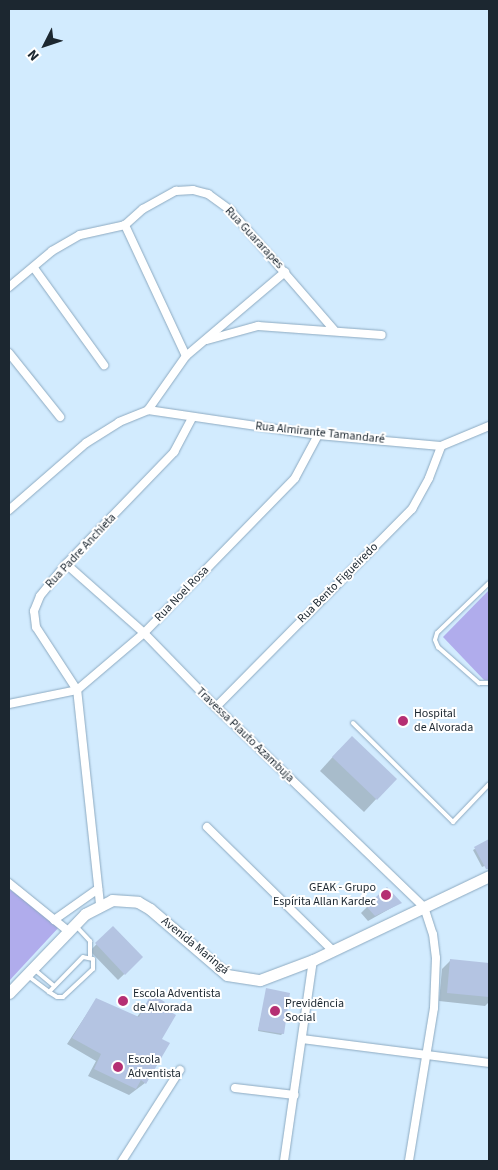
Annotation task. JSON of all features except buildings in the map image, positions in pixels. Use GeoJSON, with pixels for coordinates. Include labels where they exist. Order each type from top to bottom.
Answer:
{"type":"FeatureCollection","features":[{"type":"Feature","properties":{"kind":"main road","name":"Avenida Maringá"},"geometry":{"type":"LineString","coordinates":[[100,904],[112,900],[138,902],[227,974],[246,980],[260,980],[313,960],[489,876]]}},
{"type":"Feature","properties":{"kind":"main road"},"geometry":{"type":"LineString","coordinates":[[9,993],[71,928],[100,904]]}},
{"type":"Feature","properties":{"kind":"street","name":"Rua Guararapes"},"geometry":{"type":"LineString","coordinates":[[125,226],[143,209],[176,191],[193,190],[208,194],[231,211],[334,330]]}},
{"type":"Feature","properties":{"kind":"street"},"geometry":{"type":"LineString","coordinates":[[9,287],[52,251],[80,236],[125,226],[186,356]]}},
{"type":"Feature","properties":{"kind":"street"},"geometry":{"type":"LineString","coordinates":[[34,268],[104,365]]}},
{"type":"Feature","properties":{"kind":"street"},"geometry":{"type":"LineString","coordinates":[[9,510],[86,442],[119,422],[148,410],[186,356],[285,272]]}},
{"type":"Feature","properties":{"kind":"street"},"geometry":{"type":"LineString","coordinates":[[202,342],[258,326],[334,330],[382,336]]}},
{"type":"Feature","properties":{"kind":"street"},"geometry":{"type":"LineString","coordinates":[[9,353],[60,416]]}},
{"type":"Feature","properties":{"kind":"street","name":"Rua Almirante Tamandaré"},"geometry":{"type":"LineString","coordinates":[[148,410],[192,418],[318,435],[441,446],[489,426]]}},
{"type":"Feature","properties":{"kind":"street","name":"Rua Padre Anchieta"},"geometry":{"type":"LineString","coordinates":[[100,904],[77,690],[34,620],[40,596],[66,564],[174,452],[192,418]]}},
{"type":"Feature","properties":{"kind":"street","name":"Rua Noel Rosa"},"geometry":{"type":"LineString","coordinates":[[9,704],[77,690],[144,634],[295,478],[303,468],[318,435]]}},
{"type":"Feature","properties":{"kind":"street","name":"Rua Bento Figueiredo"},"geometry":{"type":"LineString","coordinates":[[216,707],[412,509],[429,478],[441,446]]}},
{"type":"Feature","properties":{"kind":"street","name":"Travessa Plauto Azambuja"},"geometry":{"type":"LineString","coordinates":[[66,564],[144,634],[216,707],[424,907]]}},
{"type":"Feature","properties":{"kind":"street"},"geometry":{"type":"LineString","coordinates":[[207,827],[332,950]]}},
{"type":"Feature","properties":{"kind":"street"},"geometry":{"type":"LineString","coordinates":[[9,883],[54,920],[71,928]]}},
{"type":"Feature","properties":{"kind":"street"},"geometry":{"type":"LineString","coordinates":[[54,920],[98,889]]}},
{"type":"Feature","properties":{"kind":"street"},"geometry":{"type":"LineString","coordinates":[[409,1161],[428,1054],[436,958],[433,934],[424,907]]}},
{"type":"Feature","properties":{"kind":"street"},"geometry":{"type":"LineString","coordinates":[[284,1161],[313,960]]}},
{"type":"Feature","properties":{"kind":"street"},"geometry":{"type":"LineString","coordinates":[[302,1039],[489,1063]]}},
{"type":"Feature","properties":{"kind":"street"},"geometry":{"type":"LineString","coordinates":[[133,1161],[123,1159],[180,1070]]}},
{"type":"Feature","properties":{"kind":"street"},"geometry":{"type":"LineString","coordinates":[[235,1088],[295,1094]]}},
{"type":"Feature","properties":{"kind":"lane"},"geometry":{"type":"LineString","coordinates":[[489,583],[437,633],[435,640],[438,647],[479,683],[489,684]]}},
{"type":"Feature","properties":{"kind":"lane"},"geometry":{"type":"LineString","coordinates":[[353,723],[453,822],[489,784]]}},
{"type":"Feature","properties":{"kind":"lane"},"geometry":{"type":"LineString","coordinates":[[29,972],[49,992],[57,997],[70,992],[93,970],[95,964],[90,956],[90,941],[71,928]]}},
{"type":"Feature","properties":{"kind":"lane"},"geometry":{"type":"LineString","coordinates":[[49,992],[83,957],[90,956]]}},
{"type":"Feature","properties":{"kind":"lane"},"geometry":{"type":"LineString","coordinates":[[29,972],[54,986]]}},
{"type":"Feature","properties":{"kind":"shaded area"},"geometry":{"type":"Polygon","coordinates":[[[489,590],[489,680],[484,680],[443,637],[489,590]]]}},
{"type":"Feature","properties":{"kind":"shaded area"},"geometry":{"type":"Polygon","coordinates":[[[9,889],[60,926],[9,981],[9,889]]]}},
{"type":"Feature","properties":{"kind":"place","name":"Hospital de Alvorada"},"geometry":{"type":"Point","coordinates":[403,721]}},
{"type":"Feature","properties":{"kind":"place","name":"GEAK - Grupo Espírita Allan Kardec"},"geometry":{"type":"Point","coordinates":[386,895]}},
{"type":"Feature","properties":{"kind":"place","name":"Escola Adventista de Alvorada"},"geometry":{"type":"Point","coordinates":[123,1001]}},
{"type":"Feature","properties":{"kind":"place","name":"Previdência Social"},"geometry":{"type":"Point","coordinates":[275,1011]}},
{"type":"Feature","properties":{"kind":"place","name":"Escola Adventista"},"geometry":{"type":"Point","coordinates":[118,1067]}}]}
